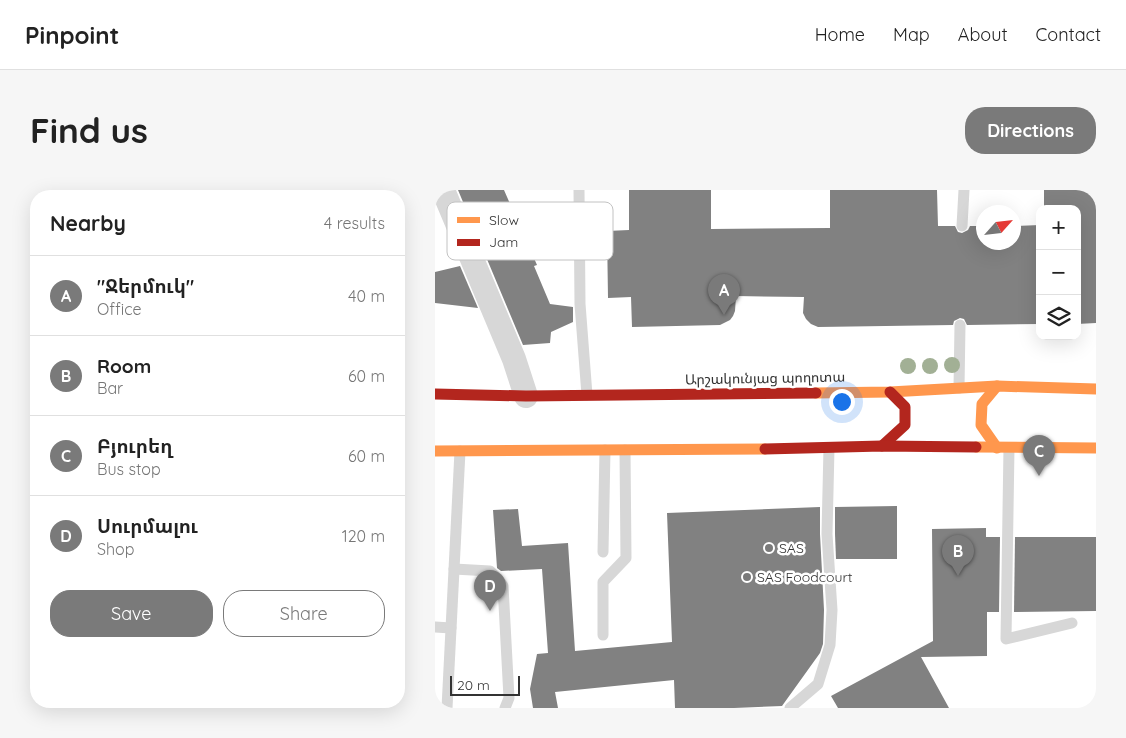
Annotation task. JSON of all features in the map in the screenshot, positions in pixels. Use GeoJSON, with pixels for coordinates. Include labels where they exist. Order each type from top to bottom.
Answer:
{"type":"FeatureCollection","features":[{"type":"Feature","properties":{"kind":"main road","name":"Արշակունյաց պողոտա"},"geometry":{"type":"LineString","coordinates":[[435,394],[526,396],[890,392],[997,386],[1096,389]]}},
{"type":"Feature","properties":{"kind":"main road"},"geometry":{"type":"LineString","coordinates":[[997,386],[981,404],[981,425],[997,448]]}},
{"type":"Feature","properties":{"kind":"main road"},"geometry":{"type":"LineString","coordinates":[[883,446],[905,425],[905,407],[890,392]]}},
{"type":"Feature","properties":{"kind":"main road"},"geometry":{"type":"LineString","coordinates":[[435,451],[883,446],[1096,448]]}},
{"type":"Feature","properties":{"kind":"street"},"geometry":{"type":"LineString","coordinates":[[443,190],[448,202]]}},
{"type":"Feature","properties":{"kind":"street"},"geometry":{"type":"LineString","coordinates":[[472,260],[514,359],[526,396]]}},
{"type":"Feature","properties":{"kind":"lane"},"geometry":{"type":"LineString","coordinates":[[962,226],[964,190]]}},
{"type":"Feature","properties":{"kind":"lane"},"geometry":{"type":"LineString","coordinates":[[580,260],[587,395]]}},
{"type":"Feature","properties":{"kind":"lane"},"geometry":{"type":"LineString","coordinates":[[959,388],[960,325]]}},
{"type":"Feature","properties":{"kind":"lane"},"geometry":{"type":"LineString","coordinates":[[790,708],[818,684],[830,645],[832,610],[827,534],[829,448]]}},
{"type":"Feature","properties":{"kind":"lane"},"geometry":{"type":"LineString","coordinates":[[1009,448],[1006,639],[1072,623]]}},
{"type":"Feature","properties":{"kind":"lane"},"geometry":{"type":"LineString","coordinates":[[603,552],[605,450]]}},
{"type":"Feature","properties":{"kind":"lane"},"geometry":{"type":"LineString","coordinates":[[603,635],[603,582],[626,558],[625,450]]}},
{"type":"Feature","properties":{"kind":"lane"},"geometry":{"type":"LineString","coordinates":[[447,708],[460,451]]}},
{"type":"Feature","properties":{"kind":"lane"},"geometry":{"type":"LineString","coordinates":[[454,568],[490,571],[503,586],[509,698],[505,708]]}},
{"type":"Feature","properties":{"kind":"lane"},"geometry":{"type":"LineString","coordinates":[[435,627],[451,628]]}},
{"type":"Feature","properties":{"kind":"building"},"geometry":{"type":"Polygon","coordinates":[[[458,190],[504,190],[509,202],[463,202],[458,190]]]}},
{"type":"Feature","properties":{"kind":"building"},"geometry":{"type":"Polygon","coordinates":[[[629,190],[711,190],[711,229],[830,228],[830,190],[937,190],[938,226],[955,226],[958,232],[962,233],[968,230],[970,226],[976,226],[976,250],[1021,250],[1021,226],[1036,225],[1036,324],[967,325],[964,319],[960,318],[954,321],[953,325],[818,327],[811,324],[803,313],[804,297],[736,296],[733,316],[730,320],[720,325],[632,327],[631,297],[608,298],[607,260],[613,260],[613,231],[629,230],[629,190]]]}},
{"type":"Feature","properties":{"kind":"building"},"geometry":{"type":"Polygon","coordinates":[[[1044,190],[1096,190],[1096,323],[1081,324],[1081,205],[1044,205],[1044,190]]]}},
{"type":"Feature","properties":{"kind":"building"},"geometry":{"type":"Polygon","coordinates":[[[487,260],[535,260],[537,265],[534,266],[550,304],[573,307],[573,322],[551,332],[550,343],[523,345],[487,260]]]}},
{"type":"Feature","properties":{"kind":"building"},"geometry":{"type":"Polygon","coordinates":[[[460,266],[478,308],[435,303],[435,272],[460,266]]]}},
{"type":"Feature","properties":{"kind":"building"},"geometry":{"type":"Polygon","coordinates":[[[897,506],[897,559],[836,559],[835,507],[897,506]]]}},
{"type":"Feature","properties":{"kind":"building","name":"SAS Foodcourt"},"geometry":{"type":"Polygon","coordinates":[[[820,507],[824,610],[823,644],[820,653],[782,706],[675,708],[674,680],[555,692],[558,708],[533,708],[530,689],[537,654],[548,653],[542,569],[501,571],[497,568],[493,510],[518,509],[522,546],[568,543],[575,651],[672,642],[667,513],[820,507]]]}},
{"type":"Feature","properties":{"kind":"building"},"geometry":{"type":"Polygon","coordinates":[[[986,528],[986,537],[1000,537],[999,612],[987,612],[987,656],[921,657],[949,708],[838,708],[831,696],[933,641],[932,529],[986,528]]]}},
{"type":"Feature","properties":{"kind":"building"},"geometry":{"type":"Polygon","coordinates":[[[1015,537],[1096,537],[1096,611],[1014,612],[1015,537]]]}},
{"type":"Feature","properties":{"kind":"traffic: slow"},"geometry":{"type":"LineString","coordinates":[[816,393],[890,392],[997,386],[1096,389]]}},
{"type":"Feature","properties":{"kind":"traffic: slow"},"geometry":{"type":"LineString","coordinates":[[997,386],[982,404],[981,425],[997,448]]}},
{"type":"Feature","properties":{"kind":"traffic: slow"},"geometry":{"type":"LineString","coordinates":[[976,447],[1096,448]]}},
{"type":"Feature","properties":{"kind":"traffic: slow"},"geometry":{"type":"LineString","coordinates":[[435,451],[765,449]]}},
{"type":"Feature","properties":{"kind":"traffic: jam"},"geometry":{"type":"LineString","coordinates":[[882,446],[905,425],[905,407],[890,392]]}},
{"type":"Feature","properties":{"kind":"traffic: jam"},"geometry":{"type":"LineString","coordinates":[[435,394],[526,396],[816,393]]}},
{"type":"Feature","properties":{"kind":"traffic: jam"},"geometry":{"type":"LineString","coordinates":[[765,449],[882,446],[976,447]]}},
{"type":"Feature","properties":{"kind":"place","name":"\"Ջերմուկ\""},"geometry":{"type":"Point","coordinates":[724,315]}},
{"type":"Feature","properties":{"kind":"place","name":"Բյուրեղ"},"geometry":{"type":"Point","coordinates":[1039,476]}},
{"type":"Feature","properties":{"kind":"place","name":"SAS"},"geometry":{"type":"Point","coordinates":[769,548]}},
{"type":"Feature","properties":{"kind":"place","name":"Room"},"geometry":{"type":"Point","coordinates":[958,576]}},
{"type":"Feature","properties":{"kind":"place","name":"SAS Foodcourt"},"geometry":{"type":"Point","coordinates":[747,577]}},
{"type":"Feature","properties":{"kind":"place","name":"Սուրմալու"},"geometry":{"type":"Point","coordinates":[490,611]}}]}
